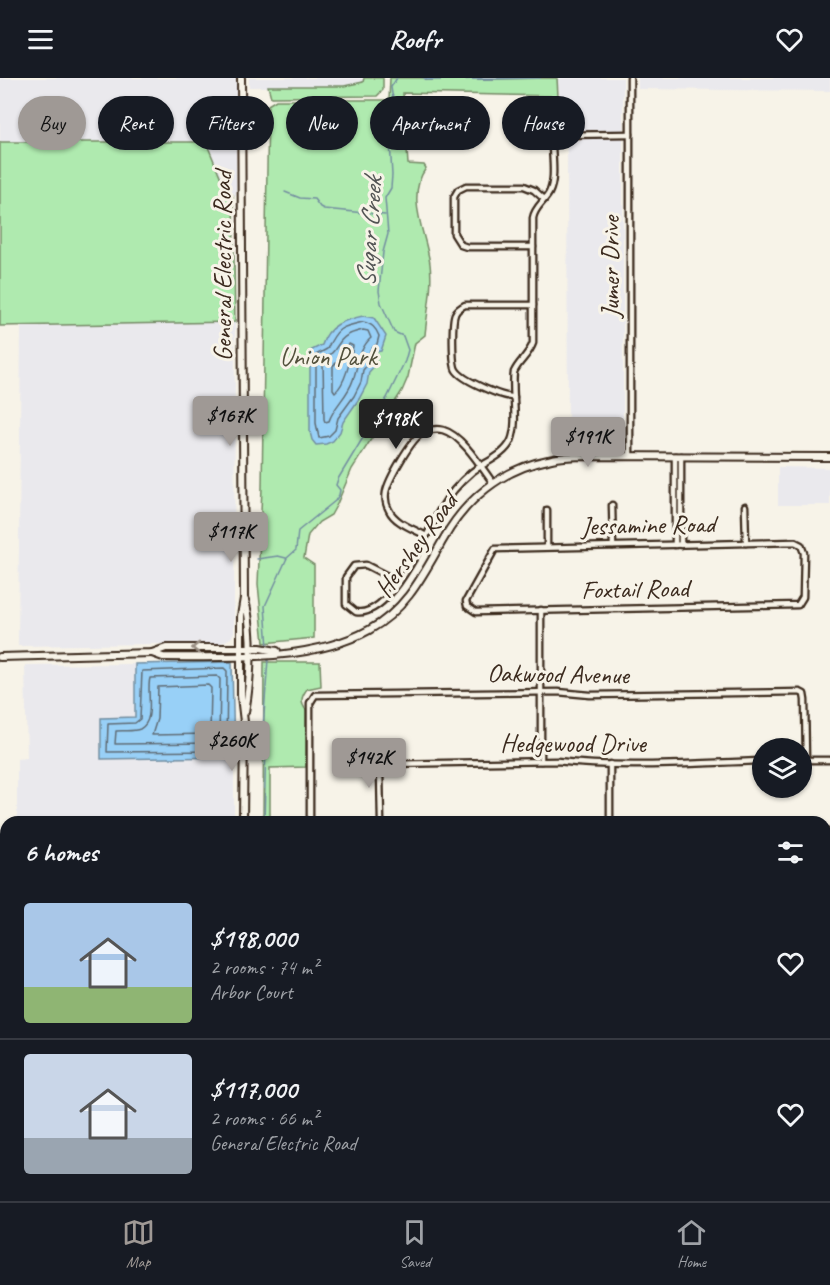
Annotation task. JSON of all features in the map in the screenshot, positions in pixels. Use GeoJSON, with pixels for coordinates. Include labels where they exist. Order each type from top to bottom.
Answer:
{"type":"FeatureCollection","features":[{"type":"Feature","properties":{"kind":"main road","name":"General Electric Road"},"geometry":{"type":"LineString","coordinates":[[242,78],[244,598],[241,616],[241,696],[244,722],[243,816]]}},
{"type":"Feature","properties":{"kind":"main road","name":"Hershey Road"},"geometry":{"type":"LineString","coordinates":[[152,653],[163,657],[241,657],[317,649],[344,643],[371,629],[398,609],[415,590],[458,515],[478,494],[517,470],[547,460],[580,456],[830,457]]}},
{"type":"Feature","properties":{"kind":"main road","name":"General Electric Road"},"geometry":{"type":"LineString","coordinates":[[244,598],[249,617],[248,695],[244,722]]}},
{"type":"Feature","properties":{"kind":"main road","name":"Hershey Road"},"geometry":{"type":"LineString","coordinates":[[152,653],[166,648],[260,648],[283,653]]}},
{"type":"Feature","properties":{"kind":"main road"},"geometry":{"type":"LineString","coordinates":[[0,657],[152,653]]}},
{"type":"Feature","properties":{"kind":"street","name":"Jumer Drive"},"geometry":{"type":"LineString","coordinates":[[630,78],[630,456]]}},
{"type":"Feature","properties":{"kind":"street"},"geometry":{"type":"LineString","coordinates":[[585,135],[630,134]]}},
{"type":"Feature","properties":{"kind":"street"},"geometry":{"type":"LineString","coordinates":[[399,582],[366,565],[358,565],[350,569],[346,577],[346,604],[356,612],[369,610],[399,582],[453,491],[481,466],[503,452],[510,442],[513,431],[514,372],[518,364],[529,353],[533,343],[534,213],[551,185],[552,150]]}},
{"type":"Feature","properties":{"kind":"street"},"geometry":{"type":"LineString","coordinates":[[533,247],[468,247],[461,245],[454,234],[454,197],[458,190],[466,186],[524,186],[534,190],[544,199]]}},
{"type":"Feature","properties":{"kind":"street"},"geometry":{"type":"LineString","coordinates":[[514,397],[500,396],[458,372],[454,365],[454,316],[458,309],[465,305],[533,305]]}},
{"type":"Feature","properties":{"kind":"street"},"geometry":{"type":"LineString","coordinates":[[426,536],[394,518],[386,503],[387,487],[416,438],[431,430],[448,432],[475,457],[493,483]]}},
{"type":"Feature","properties":{"kind":"street"},"geometry":{"type":"LineString","coordinates":[[675,545],[678,456]]}},
{"type":"Feature","properties":{"kind":"street"},"geometry":{"type":"LineString","coordinates":[[678,494],[681,545]]}},
{"type":"Feature","properties":{"kind":"street"},"geometry":{"type":"LineString","coordinates":[[612,505],[613,546]]}},
{"type":"Feature","properties":{"kind":"street"},"geometry":{"type":"LineString","coordinates":[[745,506],[746,543]]}},
{"type":"Feature","properties":{"kind":"street"},"geometry":{"type":"LineString","coordinates":[[547,510],[547,547]]}},
{"type":"Feature","properties":{"kind":"street","name":"Jessamine Road"},"geometry":{"type":"LineString","coordinates":[[471,609],[466,601],[468,595],[495,549],[795,542],[801,545],[804,553],[803,597],[800,604]]}},
{"type":"Feature","properties":{"kind":"street","name":"Foxtail Road"},"geometry":{"type":"LineString","coordinates":[[471,609],[476,612],[795,606],[800,604]]}},
{"type":"Feature","properties":{"kind":"street"},"geometry":{"type":"LineString","coordinates":[[541,610],[541,761]]}},
{"type":"Feature","properties":{"kind":"street","name":"Oakwood Avenue"},"geometry":{"type":"LineString","coordinates":[[310,816],[310,703],[315,695],[785,692],[803,694],[805,700],[804,738]]}},
{"type":"Feature","properties":{"kind":"street"},"geometry":{"type":"LineString","coordinates":[[812,760],[830,760]]}},
{"type":"Feature","properties":{"kind":"street","name":"Hedgewood Drive"},"geometry":{"type":"LineString","coordinates":[[381,816],[383,766],[541,761],[610,764],[752,761]]}},
{"type":"Feature","properties":{"kind":"street"},"geometry":{"type":"LineString","coordinates":[[610,764],[610,816]]}},
{"type":"Feature","properties":{"kind":"shaded area"},"geometry":{"type":"Polygon","coordinates":[[[0,78],[236,78],[236,96],[186,96],[186,142],[174,142],[174,96],[98,96],[98,142],[86,142],[86,96],[18,96],[18,142],[0,142],[0,78]]]}},
{"type":"Feature","properties":{"kind":"shaded area"},"geometry":{"type":"Polygon","coordinates":[[[249,78],[364,78],[363,82],[344,86],[249,87],[249,78]]]}},
{"type":"Feature","properties":{"kind":"shaded area"},"geometry":{"type":"Polygon","coordinates":[[[557,78],[623,78],[623,443],[568,445],[566,150],[585,150],[585,96],[559,96],[557,78]]]}},
{"type":"Feature","properties":{"kind":"shaded area"},"geometry":{"type":"Polygon","coordinates":[[[638,78],[830,78],[830,91],[638,89],[638,78]]]}},
{"type":"Feature","properties":{"kind":"shaded area"},"geometry":{"type":"Polygon","coordinates":[[[209,150],[236,150],[236,195],[228,196],[209,150]]]}},
{"type":"Feature","properties":{"kind":"shaded area"},"geometry":{"type":"Polygon","coordinates":[[[235,322],[234,632],[231,638],[221,643],[18,646],[21,325],[235,322]]]}},
{"type":"Feature","properties":{"kind":"shaded area"},"geometry":{"type":"Polygon","coordinates":[[[778,467],[830,468],[830,505],[778,505],[778,467]]]}},
{"type":"Feature","properties":{"kind":"shaded area"},"geometry":{"type":"Polygon","coordinates":[[[135,664],[135,717],[101,759],[234,757],[234,816],[17,816],[17,759],[27,758],[25,665],[135,664]]]}},
{"type":"Feature","properties":{"kind":"green space"},"geometry":{"type":"Polygon","coordinates":[[[364,78],[383,78],[383,90],[377,96],[274,97],[271,96],[268,86],[344,86],[363,82],[364,78]]]}},
{"type":"Feature","properties":{"kind":"green space","name":"Union Park"},"geometry":{"type":"Polygon","coordinates":[[[390,78],[424,78],[427,80],[557,78],[558,96],[403,93],[403,96],[389,96],[390,78]]]}},
{"type":"Feature","properties":{"kind":"green space","name":"Union Park"},"geometry":{"type":"Polygon","coordinates":[[[286,100],[286,150],[358,150],[358,100],[370,100],[370,150],[407,150],[408,164],[424,165],[426,168],[417,191],[419,215],[431,273],[425,335],[415,343],[408,377],[402,391],[352,469],[331,515],[319,522],[308,535],[304,558],[314,565],[314,638],[264,643],[258,584],[262,488],[267,150],[274,150],[274,101],[286,100]]]}},
{"type":"Feature","properties":{"kind":"green space"},"geometry":{"type":"Polygon","coordinates":[[[0,142],[18,142],[18,150],[86,150],[86,142],[98,142],[98,150],[174,150],[174,142],[186,142],[186,150],[209,150],[228,195],[233,195],[235,322],[0,326],[0,142]]]}},
{"type":"Feature","properties":{"kind":"green space"},"geometry":{"type":"Polygon","coordinates":[[[264,662],[320,662],[321,686],[307,689],[302,700],[306,710],[306,767],[270,768],[270,816],[263,816],[264,662]]]}},
{"type":"Feature","properties":{"kind":"water"},"geometry":{"type":"Polygon","coordinates":[[[424,78],[541,78],[427,80],[424,78]]]}},
{"type":"Feature","properties":{"kind":"water"},"geometry":{"type":"Polygon","coordinates":[[[363,316],[374,318],[386,336],[381,351],[375,352],[374,358],[377,363],[369,372],[367,384],[343,422],[340,432],[333,441],[316,445],[310,432],[310,351],[322,345],[328,333],[338,324],[363,316]]]}},
{"type":"Feature","properties":{"kind":"water"},"geometry":{"type":"Polygon","coordinates":[[[232,662],[234,757],[101,759],[101,718],[135,717],[135,664],[232,662]]]}},
{"type":"Feature","properties":{"kind":"waterway","name":"Sugar Creek"},"geometry":{"type":"LineString","coordinates":[[268,648],[265,606],[287,558],[296,550],[298,531],[335,501],[339,495],[340,490],[336,485],[338,479],[387,398],[408,350],[403,336],[394,332],[381,303],[379,291],[383,252],[388,234],[385,198],[391,188],[392,175],[389,125],[397,107],[391,87],[397,78]]}},
{"type":"Feature","properties":{"kind":"waterway"},"geometry":{"type":"LineString","coordinates":[[285,192],[300,198],[314,199],[324,209],[385,215]]}},
{"type":"Feature","properties":{"kind":"waterway","name":"Sugar Creek"},"geometry":{"type":"LineString","coordinates":[[257,559],[278,556],[286,558]]}},
{"type":"Feature","properties":{"kind":"waterway","name":"Sugar Creek"},"geometry":{"type":"LineString","coordinates":[[264,816],[266,744],[263,729],[268,659]]}}]}
